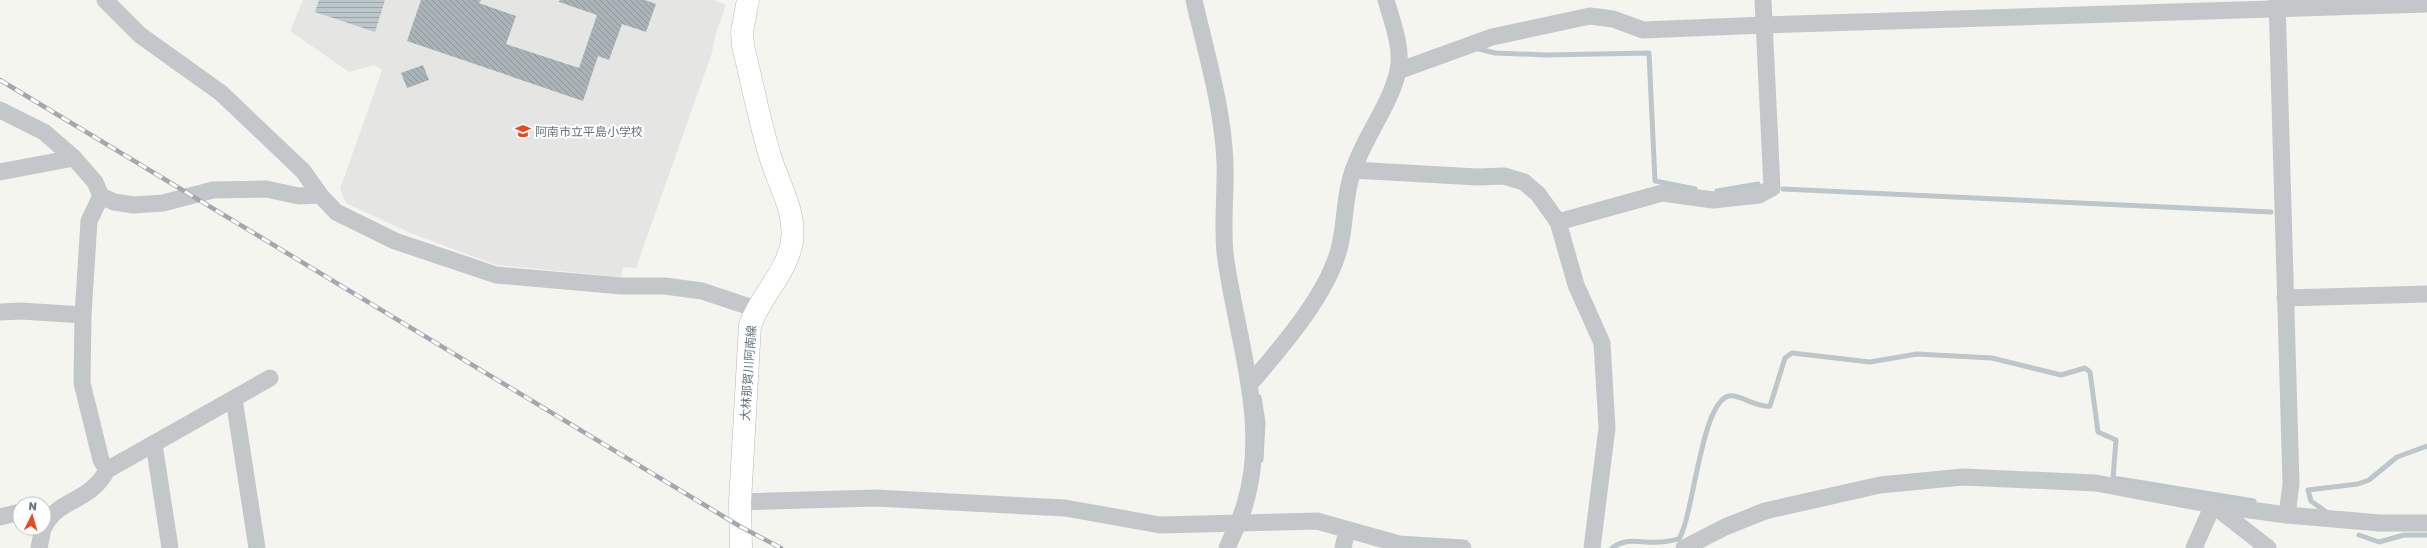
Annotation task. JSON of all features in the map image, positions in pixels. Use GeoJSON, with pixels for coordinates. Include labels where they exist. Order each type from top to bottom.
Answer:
{"type":"FeatureCollection","features":[{"type":"Feature","properties":{"kind":"main road","name":"大林那賀川阿南線"},"geometry":{"type":"LineString","coordinates":[[740,548],[740,502],[750,325],[756,309],[783,269],[792,240],[791,220],[787,202],[770,156],[743,46],[742,32],[748,0]]}},
{"type":"Feature","properties":{"kind":"street"},"geometry":{"type":"LineString","coordinates":[[105,0],[140,35],[221,93],[303,171],[320,195],[336,212],[396,241],[496,275],[702,291],[756,309]]}},
{"type":"Feature","properties":{"kind":"street"},"geometry":{"type":"LineString","coordinates":[[1194,0],[1220,123],[1225,163],[1223,212],[1226,254],[1250,384],[1253,430],[1252,472],[1246,503],[1226,548]]}},
{"type":"Feature","properties":{"kind":"street"},"geometry":{"type":"LineString","coordinates":[[1250,384],[1290,338],[1329,275],[1340,246],[1346,192],[1357,171],[1398,71],[1398,52],[1386,0]]}},
{"type":"Feature","properties":{"kind":"street"},"geometry":{"type":"LineString","coordinates":[[1558,222],[1662,193],[1713,200],[1759,195],[1772,188],[1763,0]]}},
{"type":"Feature","properties":{"kind":"street"},"geometry":{"type":"LineString","coordinates":[[1398,71],[1492,36],[1590,16],[1613,19],[1643,30],[2278,4],[2427,4]]}},
{"type":"Feature","properties":{"kind":"street"},"geometry":{"type":"LineString","coordinates":[[2278,4],[2291,484],[2287,514]]}},
{"type":"Feature","properties":{"kind":"street"},"geometry":{"type":"LineString","coordinates":[[0,110],[44,132],[74,158],[95,182],[101,196],[114,202],[134,205],[163,203],[214,190],[266,189],[299,196],[320,195]]}},
{"type":"Feature","properties":{"kind":"street"},"geometry":{"type":"LineString","coordinates":[[0,172],[74,158]]}},
{"type":"Feature","properties":{"kind":"street"},"geometry":{"type":"LineString","coordinates":[[1357,171],[1504,176],[1524,182],[1538,194],[1558,222],[1576,285],[1602,343],[1607,428],[1592,548]]}},
{"type":"Feature","properties":{"kind":"street"},"geometry":{"type":"LineString","coordinates":[[101,196],[88,221],[83,316],[82,382],[101,460],[107,470]]}},
{"type":"Feature","properties":{"kind":"street"},"geometry":{"type":"LineString","coordinates":[[2285,298],[2427,294]]}},
{"type":"Feature","properties":{"kind":"street"},"geometry":{"type":"LineString","coordinates":[[0,312],[21,311],[83,316]]}},
{"type":"Feature","properties":{"kind":"street"},"geometry":{"type":"LineString","coordinates":[[52,514],[59,508],[88,494],[101,483],[107,470],[270,378]]}},
{"type":"Feature","properties":{"kind":"street"},"geometry":{"type":"LineString","coordinates":[[234,399],[257,548]]}},
{"type":"Feature","properties":{"kind":"street"},"geometry":{"type":"LineString","coordinates":[[154,444],[170,548]]}},
{"type":"Feature","properties":{"kind":"street"},"geometry":{"type":"LineString","coordinates":[[1691,547],[1725,527],[1772,509],[1880,485],[1963,477],[2096,483],[2213,505],[2287,514],[2380,523],[2427,523]]}},
{"type":"Feature","properties":{"kind":"street"},"geometry":{"type":"LineString","coordinates":[[740,502],[876,498],[1065,508],[1160,525],[1317,521],[1400,546],[1463,548]]}},
{"type":"Feature","properties":{"kind":"street"},"geometry":{"type":"LineString","coordinates":[[2194,548],[2213,505]]}},
{"type":"Feature","properties":{"kind":"street"},"geometry":{"type":"LineString","coordinates":[[2213,505],[2268,548]]}},
{"type":"Feature","properties":{"kind":"street"},"geometry":{"type":"LineString","coordinates":[[0,517],[12,514]]}},
{"type":"Feature","properties":{"kind":"street"},"geometry":{"type":"LineString","coordinates":[[1343,548],[1347,530]]}},
{"type":"Feature","properties":{"kind":"street"},"geometry":{"type":"LineString","coordinates":[[38,548],[41,536]]}},
{"type":"Feature","properties":{"kind":"shaded area","name":"阿南市立平島小学校"},"geometry":{"type":"Polygon","coordinates":[[[303,0],[714,0],[726,5],[716,33],[712,53],[636,268],[623,267],[621,277],[496,265],[410,233],[346,203],[340,189],[382,70],[374,65],[349,72],[290,31],[303,0]]]}},
{"type":"Feature","properties":{"kind":"shaded area"},"geometry":{"type":"Polygon","coordinates":[[[319,0],[385,0],[375,32],[315,12],[319,0]]]}},
{"type":"Feature","properties":{"kind":"building"},"geometry":{"type":"Polygon","coordinates":[[[421,0],[481,0],[479,3],[516,16],[506,44],[579,68],[597,15],[559,2],[560,0],[645,0],[656,4],[646,32],[622,24],[609,60],[598,56],[583,101],[407,41],[421,0]]]}},
{"type":"Feature","properties":{"kind":"building"},"geometry":{"type":"Polygon","coordinates":[[[423,65],[429,80],[407,88],[401,73],[423,65]]]}},
{"type":"Feature","properties":{"kind":"waterway"},"geometry":{"type":"LineString","coordinates":[[1479,49],[1495,53],[1547,55],[1649,53],[1655,181],[1695,189]]}},
{"type":"Feature","properties":{"kind":"waterway"},"geometry":{"type":"LineString","coordinates":[[1717,191],[1758,184]]}},
{"type":"Feature","properties":{"kind":"waterway"},"geometry":{"type":"LineString","coordinates":[[1783,189],[2271,212]]}},
{"type":"Feature","properties":{"kind":"waterway"},"geometry":{"type":"LineString","coordinates":[[1612,548],[1618,544],[1630,541],[1663,542],[1679,539],[1689,507],[1705,437],[1711,417],[1719,403],[1729,396],[1733,396],[1759,405],[1770,406],[1785,358],[1792,353],[1870,362],[1917,354],[1992,358],[2061,375],[2085,368],[2090,372],[2098,432],[2116,440],[2113,478],[2254,501]]}},
{"type":"Feature","properties":{"kind":"waterway"},"geometry":{"type":"LineString","coordinates":[[1259,397],[1263,422],[1261,460]]}},
{"type":"Feature","properties":{"kind":"waterway"},"geometry":{"type":"LineString","coordinates":[[2326,512],[2311,501],[2308,490],[2358,484],[2369,480],[2397,457],[2427,446]]}},
{"type":"Feature","properties":{"kind":"waterway"},"geometry":{"type":"LineString","coordinates":[[2359,535],[2379,542],[2404,535],[2427,535]]}},
{"type":"Feature","properties":{"kind":"railway"},"geometry":{"type":"LineString","coordinates":[[0,80],[741,527],[781,548]]}},
{"type":"Feature","properties":{"kind":"place","name":"阿南市立平島小学校"},"geometry":{"type":"Point","coordinates":[523,131]}}]}
